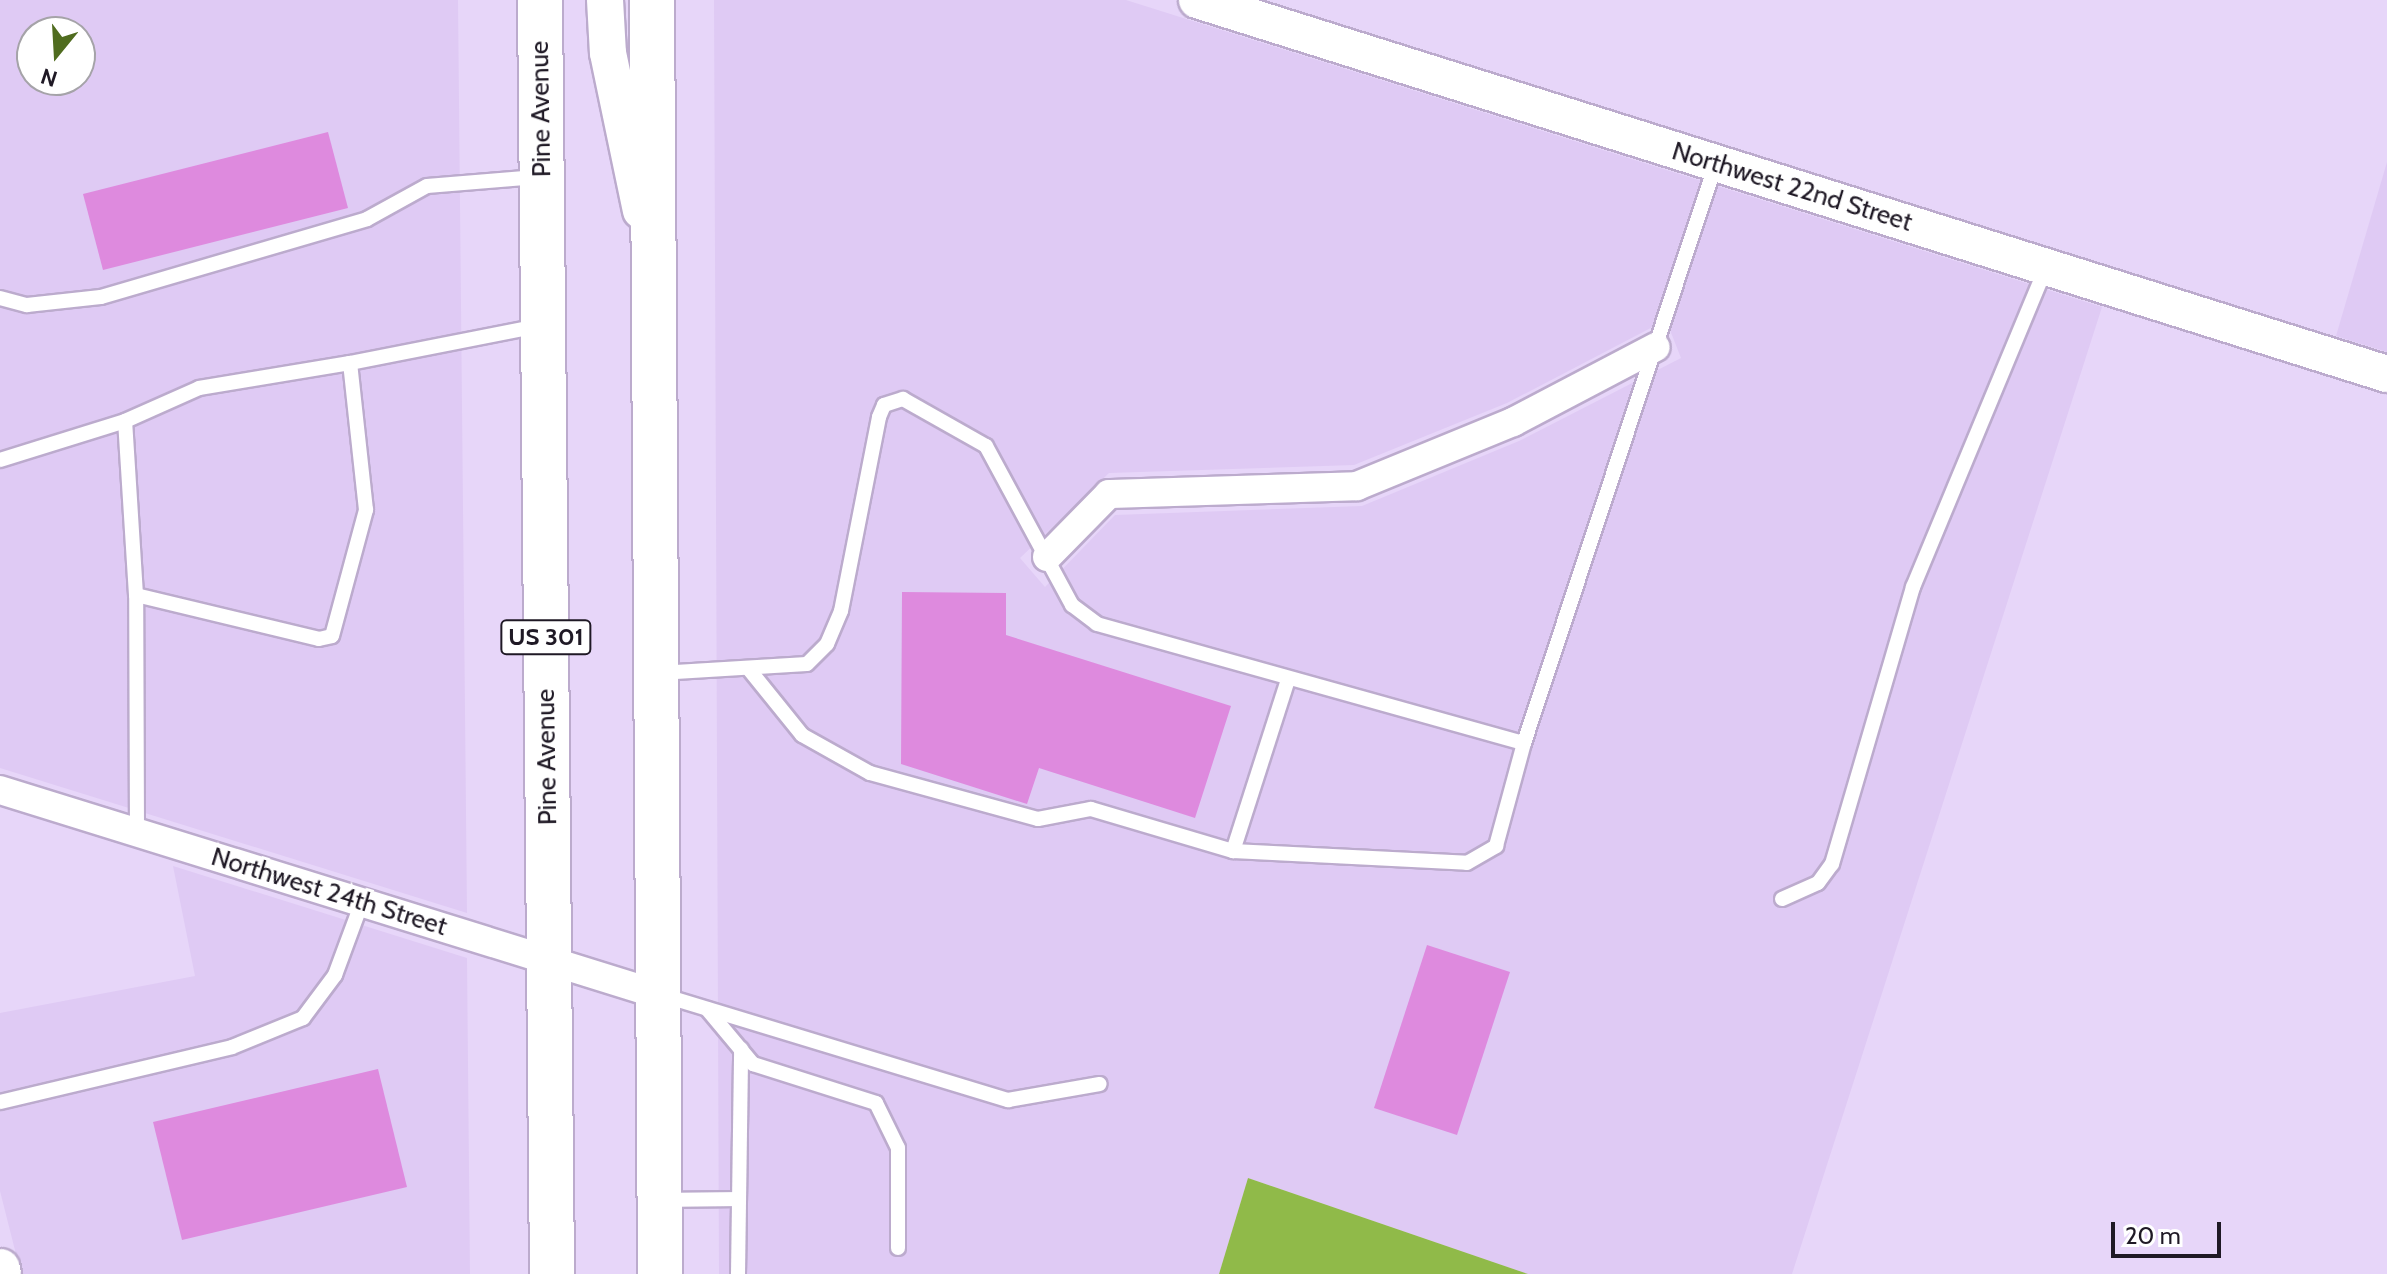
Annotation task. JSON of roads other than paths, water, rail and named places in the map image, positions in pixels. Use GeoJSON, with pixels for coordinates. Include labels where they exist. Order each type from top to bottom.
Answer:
{"type":"FeatureCollection","features":[{"type":"Feature","properties":{"kind":"highway","name":"Pine Avenue"},"geometry":{"type":"LineString","coordinates":[[540,0],[552,1274]]}},
{"type":"Feature","properties":{"kind":"highway"},"geometry":{"type":"LineString","coordinates":[[652,0],[650,256],[660,1274]]}},
{"type":"Feature","properties":{"kind":"street"},"geometry":{"type":"LineString","coordinates":[[605,0],[608,53],[650,256]]}},
{"type":"Feature","properties":{"kind":"street","name":"Northwest 22nd Street"},"geometry":{"type":"LineString","coordinates":[[1197,0],[2387,374]]}},
{"type":"Feature","properties":{"kind":"street"},"geometry":{"type":"LineString","coordinates":[[1047,557],[1109,494],[1357,486],[1513,422],[1656,347]]}},
{"type":"Feature","properties":{"kind":"street","name":"Northwest 24th Street"},"geometry":{"type":"LineString","coordinates":[[0,790],[657,994]]}},
{"type":"Feature","properties":{"kind":"lane"},"geometry":{"type":"LineString","coordinates":[[748,668],[802,735],[870,773],[1038,819],[1091,809],[1233,851],[1467,863],[1496,846],[1524,743],[1716,163]]}},
{"type":"Feature","properties":{"kind":"lane"},"geometry":{"type":"LineString","coordinates":[[0,298],[27,305],[101,297],[367,219],[427,186],[541,176]]}},
{"type":"Feature","properties":{"kind":"lane"},"geometry":{"type":"LineString","coordinates":[[1782,899],[1818,883],[1832,864],[1913,587],[2046,267]]}},
{"type":"Feature","properties":{"kind":"lane"},"geometry":{"type":"LineString","coordinates":[[0,460],[125,421],[199,388],[350,363],[543,325]]}},
{"type":"Feature","properties":{"kind":"lane"},"geometry":{"type":"LineString","coordinates":[[136,595],[319,639],[332,636],[366,510],[350,363]]}},
{"type":"Feature","properties":{"kind":"lane"},"geometry":{"type":"LineString","coordinates":[[654,673],[807,664],[827,644],[884,405],[903,399],[986,446],[1072,605],[1097,624],[1288,680],[1524,743]]}},
{"type":"Feature","properties":{"kind":"lane"},"geometry":{"type":"LineString","coordinates":[[125,421],[136,595],[137,833]]}},
{"type":"Feature","properties":{"kind":"lane"},"geometry":{"type":"LineString","coordinates":[[1233,851],[1288,680]]}},
{"type":"Feature","properties":{"kind":"lane"},"geometry":{"type":"LineString","coordinates":[[0,1102],[232,1047],[303,1018],[335,975],[362,902]]}},
{"type":"Feature","properties":{"kind":"lane"},"geometry":{"type":"LineString","coordinates":[[657,994],[1008,1100],[1100,1084]]}},
{"type":"Feature","properties":{"kind":"lane"},"geometry":{"type":"LineString","coordinates":[[707,1009],[753,1064],[876,1103],[898,1148],[898,1248]]}},
{"type":"Feature","properties":{"kind":"lane"},"geometry":{"type":"LineString","coordinates":[[738,1274],[735,1199],[741,1049]]}},
{"type":"Feature","properties":{"kind":"lane"},"geometry":{"type":"LineString","coordinates":[[659,1200],[735,1199]]}}]}
